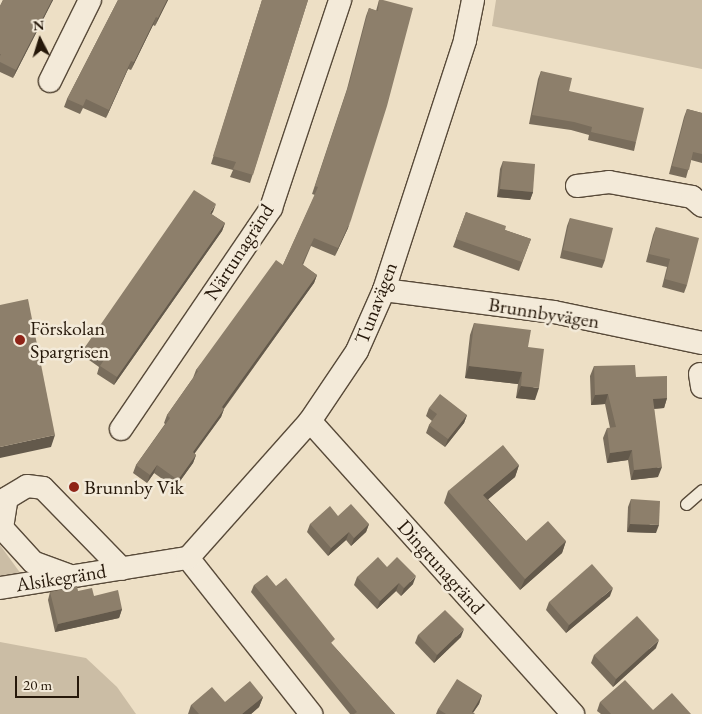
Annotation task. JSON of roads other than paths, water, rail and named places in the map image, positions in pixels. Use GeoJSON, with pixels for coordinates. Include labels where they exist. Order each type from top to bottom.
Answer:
{"type":"FeatureCollection","features":[{"type":"Feature","properties":{"kind":"street"},"geometry":{"type":"LineString","coordinates":[[50,81],[90,0]]}},
{"type":"Feature","properties":{"kind":"street","name":"Närtunagränd"},"geometry":{"type":"LineString","coordinates":[[120,429],[271,208],[340,0]]}},
{"type":"Feature","properties":{"kind":"street","name":"Tunavägen"},"geometry":{"type":"LineString","coordinates":[[188,558],[310,421],[358,352],[384,290],[465,40],[473,0]]}},
{"type":"Feature","properties":{"kind":"street"},"geometry":{"type":"LineString","coordinates":[[577,186],[609,182],[692,197],[702,206]]}},
{"type":"Feature","properties":{"kind":"street","name":"Brunnbyvägen"},"geometry":{"type":"LineString","coordinates":[[384,290],[554,312],[702,343]]}},
{"type":"Feature","properties":{"kind":"street","name":"Dingtunagränd"},"geometry":{"type":"LineString","coordinates":[[310,421],[573,714]]}},
{"type":"Feature","properties":{"kind":"street"},"geometry":{"type":"LineString","coordinates":[[70,575],[33,562],[2,528],[7,498],[27,486],[43,488],[122,569],[188,558],[311,714]]}},
{"type":"Feature","properties":{"kind":"street","name":"Alsikegränd"},"geometry":{"type":"LineString","coordinates":[[0,588],[70,575],[122,569]]}},
{"type":"Feature","properties":{"kind":"lane"},"geometry":{"type":"LineString","coordinates":[[686,504],[702,490]]}},
{"type":"Feature","properties":{"kind":"place","name":"Förskolan Spargrisen"},"geometry":{"type":"Point","coordinates":[20,340]}},
{"type":"Feature","properties":{"kind":"place","name":"Brunnby Vik"},"geometry":{"type":"Point","coordinates":[74,487]}}]}
